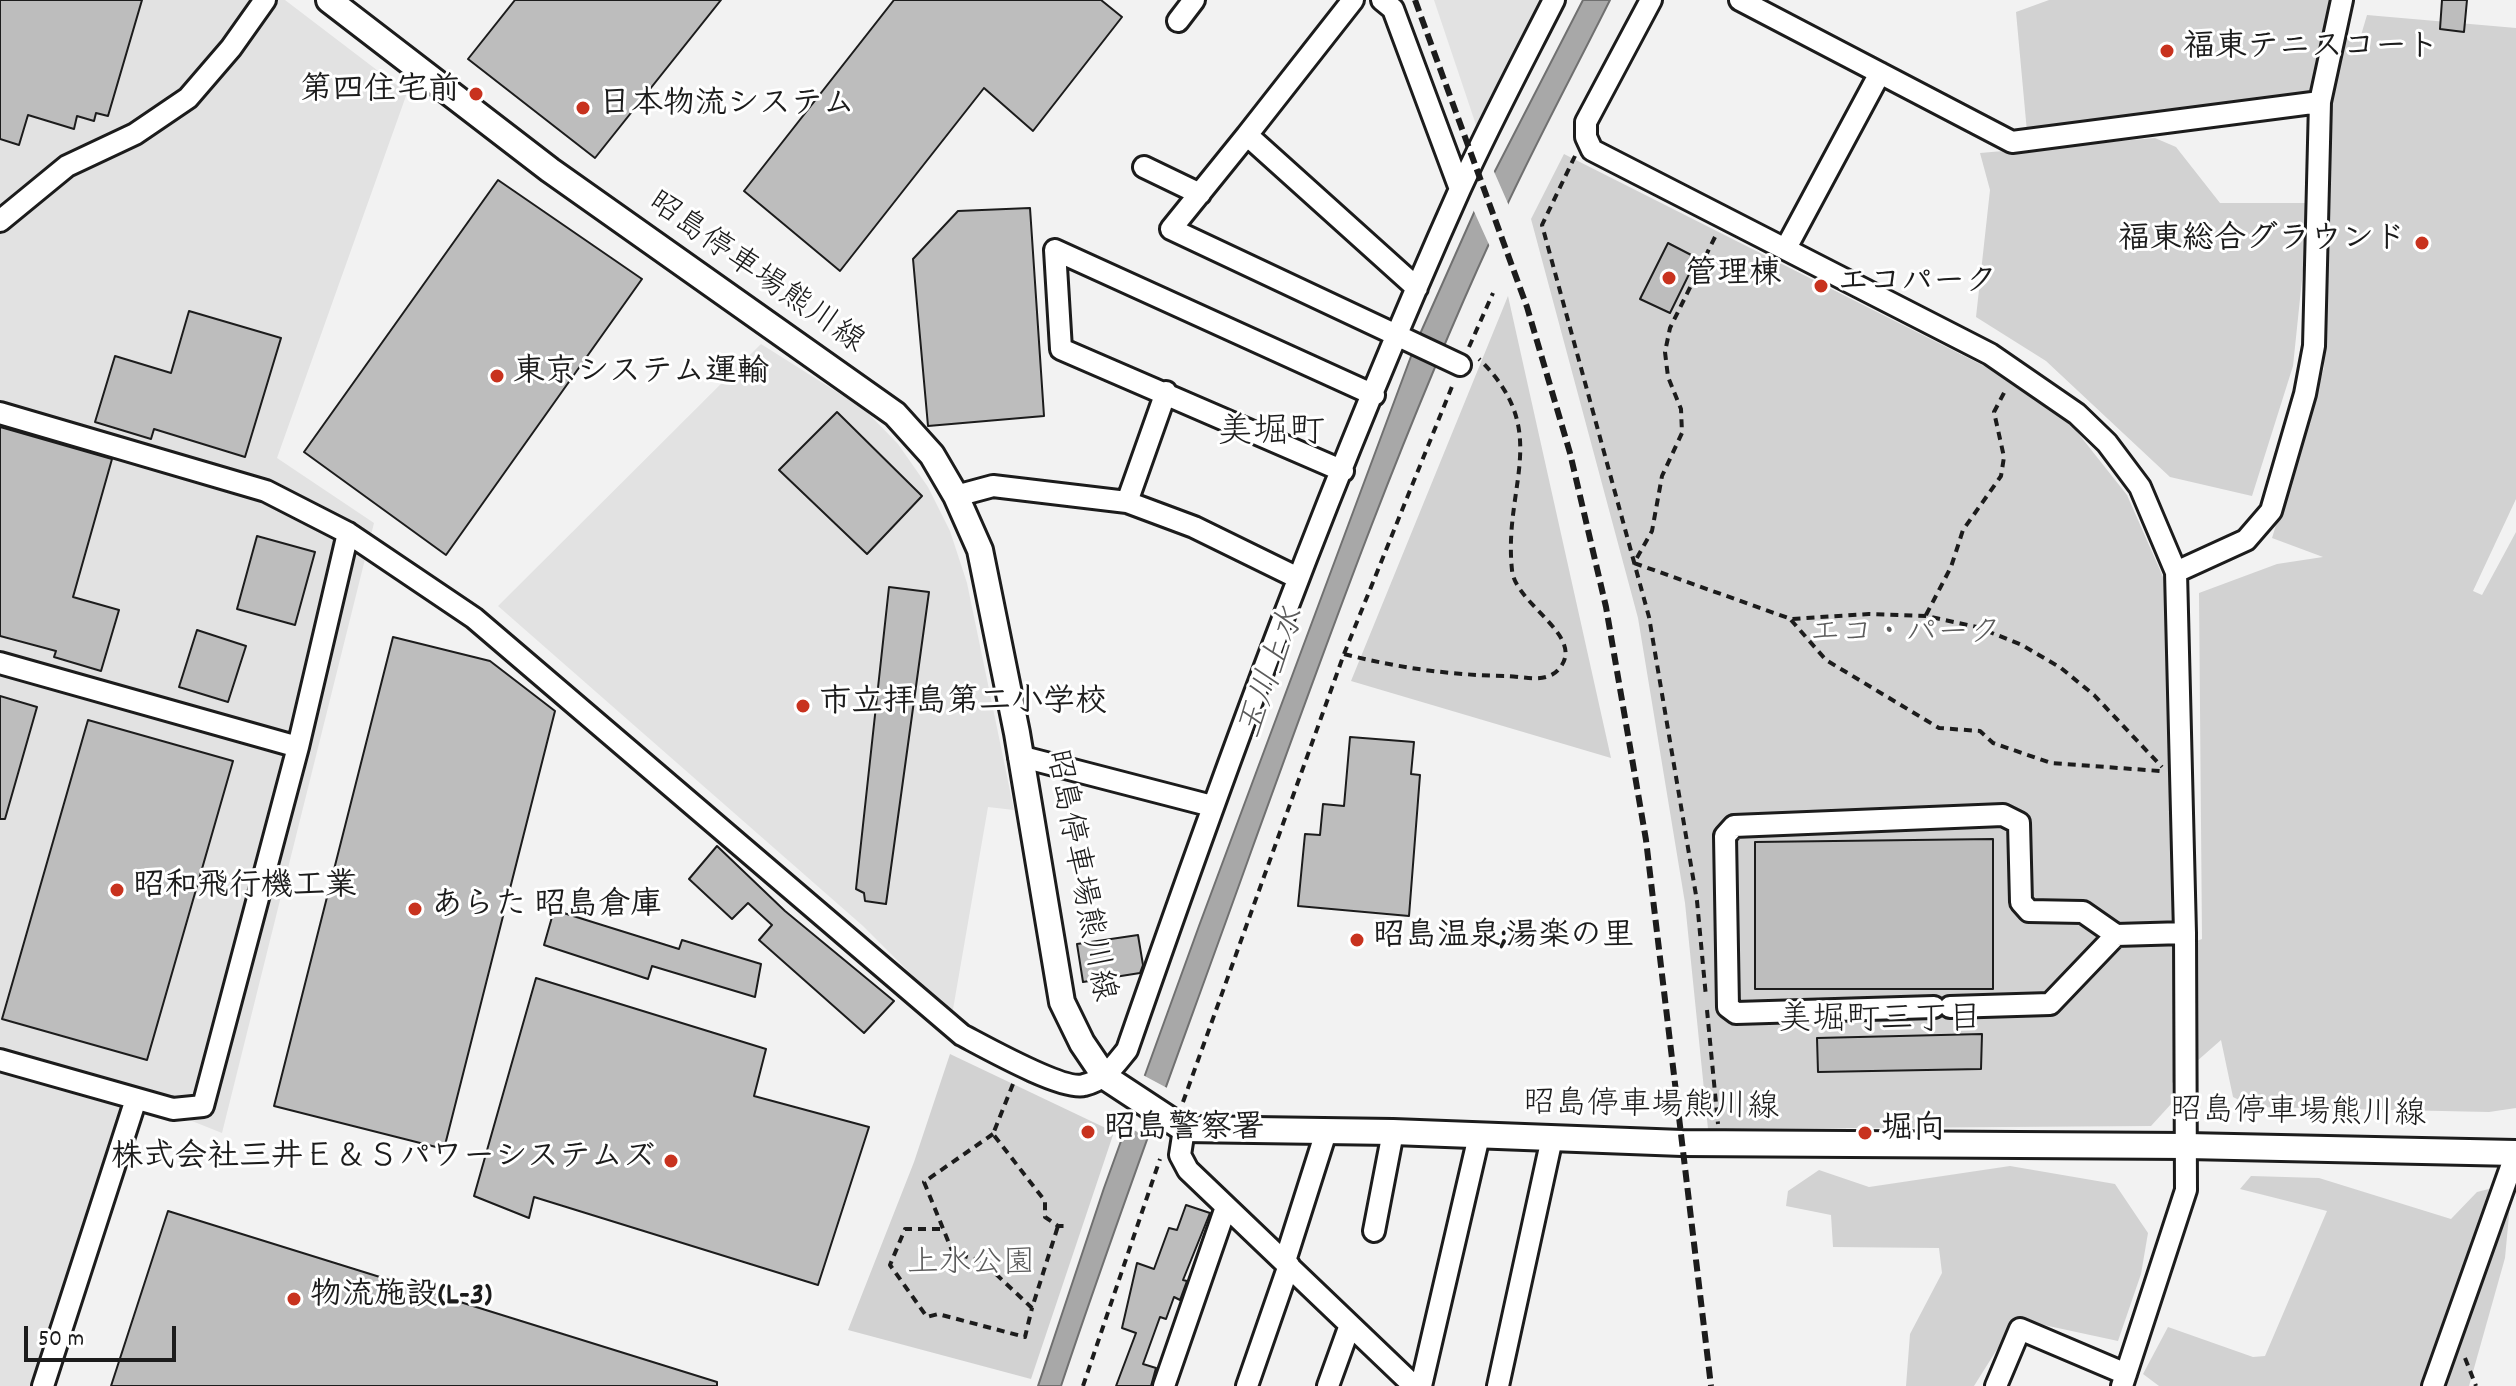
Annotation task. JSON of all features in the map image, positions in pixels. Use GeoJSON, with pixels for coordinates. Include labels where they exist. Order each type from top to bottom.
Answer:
{"type":"FeatureCollection","features":[{"type":"Feature","properties":{"kind":"main road","name":"昭島停車場熊川線"},"geometry":{"type":"LineString","coordinates":[[329,0],[550,170],[895,414],[932,455],[956,496],[980,550],[1062,1002],[1082,1043],[1105,1077],[1127,1093],[1172,1110],[1184,1129],[1393,1132],[1719,1144],[2187,1146],[2516,1153]]}},
{"type":"Feature","properties":{"kind":"street"},"geometry":{"type":"LineString","coordinates":[[0,221],[67,166],[135,134],[188,98],[231,48],[265,0]]}},
{"type":"Feature","properties":{"kind":"street"},"geometry":{"type":"LineString","coordinates":[[1178,21],[1194,0]]}},
{"type":"Feature","properties":{"kind":"street"},"geometry":{"type":"LineString","coordinates":[[1353,0],[1171,229],[1398,336],[1464,358]]}},
{"type":"Feature","properties":{"kind":"street"},"geometry":{"type":"LineString","coordinates":[[1382,0],[1393,9],[1460,189]]}},
{"type":"Feature","properties":{"kind":"street"},"geometry":{"type":"LineString","coordinates":[[0,413],[266,491],[348,533],[474,618],[962,1035],[1036,1072],[1081,1087],[1105,1077],[1127,1050],[1212,806],[1298,578],[1460,189],[1554,0]]}},
{"type":"Feature","properties":{"kind":"street"},"geometry":{"type":"LineString","coordinates":[[1651,0],[1586,122],[1586,137],[1592,150],[1612,163],[1786,248],[1990,354],[2077,414],[2107,443],[2140,487],[2176,572],[2185,933],[2186,1190],[2124,1380],[2020,1329],[1996,1386]]}},
{"type":"Feature","properties":{"kind":"street"},"geometry":{"type":"LineString","coordinates":[[1740,0],[2012,142],[2320,102]]}},
{"type":"Feature","properties":{"kind":"street"},"geometry":{"type":"LineString","coordinates":[[2176,572],[2246,540],[2271,511],[2305,394],[2314,346],[2320,102],[2342,0]]}},
{"type":"Feature","properties":{"kind":"street"},"geometry":{"type":"LineString","coordinates":[[1786,248],[1880,73]]}},
{"type":"Feature","properties":{"kind":"street"},"geometry":{"type":"LineString","coordinates":[[1247,135],[1417,288]]}},
{"type":"Feature","properties":{"kind":"street"},"geometry":{"type":"LineString","coordinates":[[1144,167],[1200,194]]}},
{"type":"Feature","properties":{"kind":"street"},"geometry":{"type":"LineString","coordinates":[[1343,471],[1061,349],[1055,250],[1374,395]]}},
{"type":"Feature","properties":{"kind":"street"},"geometry":{"type":"LineString","coordinates":[[1127,502],[1166,392]]}},
{"type":"Feature","properties":{"kind":"street"},"geometry":{"type":"LineString","coordinates":[[956,496],[993,486],[1127,502],[1194,527],[1298,578]]}},
{"type":"Feature","properties":{"kind":"street"},"geometry":{"type":"LineString","coordinates":[[0,1060],[173,1109],[203,1106],[298,747],[348,533]]}},
{"type":"Feature","properties":{"kind":"street"},"geometry":{"type":"LineString","coordinates":[[0,663],[298,747]]}},
{"type":"Feature","properties":{"kind":"street"},"geometry":{"type":"LineString","coordinates":[[1019,756],[1212,806]]}},
{"type":"Feature","properties":{"kind":"street"},"geometry":{"type":"LineString","coordinates":[[2116,935],[2050,1004],[1736,1013],[1728,1007],[1725,836],[1734,826],[2003,815],[2019,823],[2021,902],[2029,911],[2083,912],[2116,935],[2185,933]]}},
{"type":"Feature","properties":{"kind":"street"},"geometry":{"type":"LineString","coordinates":[[43,1386],[136,1099]]}},
{"type":"Feature","properties":{"kind":"street"},"geometry":{"type":"LineString","coordinates":[[1184,1129],[1180,1155],[1188,1170],[1414,1385],[1479,1136]]}},
{"type":"Feature","properties":{"kind":"street"},"geometry":{"type":"LineString","coordinates":[[1247,1386],[1326,1132]]}},
{"type":"Feature","properties":{"kind":"street"},"geometry":{"type":"LineString","coordinates":[[1374,1231],[1393,1132]]}},
{"type":"Feature","properties":{"kind":"street"},"geometry":{"type":"LineString","coordinates":[[1498,1386],[1552,1138]]}},
{"type":"Feature","properties":{"kind":"street"},"geometry":{"type":"LineString","coordinates":[[2433,1386],[2516,1153]]}},
{"type":"Feature","properties":{"kind":"street"},"geometry":{"type":"LineString","coordinates":[[1164,1386],[1226,1207]]}},
{"type":"Feature","properties":{"kind":"street"},"geometry":{"type":"LineString","coordinates":[[1328,1386],[1350,1325]]}},
{"type":"Feature","properties":{"kind":"path"},"geometry":{"type":"LineString","coordinates":[[1586,137],[1542,225],[1649,617],[1697,901],[1719,1144]]}},
{"type":"Feature","properties":{"kind":"path"},"geometry":{"type":"LineString","coordinates":[[1634,563],[1652,531],[1662,476],[1682,433],[1681,409],[1668,377],[1665,352],[1670,328],[1715,237]]}},
{"type":"Feature","properties":{"kind":"path"},"geometry":{"type":"LineString","coordinates":[[1172,1110],[1344,654],[1493,293]]}},
{"type":"Feature","properties":{"kind":"path"},"geometry":{"type":"LineString","coordinates":[[1344,654],[1401,669],[1479,677],[1545,678],[1558,670],[1564,659],[1565,645],[1561,635],[1513,585],[1509,544],[1522,429],[1508,396],[1493,374],[1464,358]]}},
{"type":"Feature","properties":{"kind":"path"},"geometry":{"type":"LineString","coordinates":[[1926,616],[1951,567],[1963,530],[1990,497],[2001,476],[2004,457],[1994,412],[2007,387]]}},
{"type":"Feature","properties":{"kind":"path"},"geometry":{"type":"LineString","coordinates":[[1634,563],[1791,619],[1869,614],[1926,616],[1977,627],[2022,645],[2061,668],[2094,695],[2167,772],[2051,763],[1993,743],[1980,731],[1939,728],[1826,660],[1791,619]]}},
{"type":"Feature","properties":{"kind":"path"},"geometry":{"type":"LineString","coordinates":[[1014,1082],[993,1134],[924,1182],[953,1253],[982,1261],[1032,1308]]}},
{"type":"Feature","properties":{"kind":"path"},"geometry":{"type":"LineString","coordinates":[[993,1134],[1045,1201],[1045,1217],[1058,1226],[1065,1226]]}},
{"type":"Feature","properties":{"kind":"path"},"geometry":{"type":"LineString","coordinates":[[1083,1386],[1164,1146]]}},
{"type":"Feature","properties":{"kind":"path"},"geometry":{"type":"LineString","coordinates":[[941,1229],[905,1229],[890,1265],[927,1317],[938,1314],[1025,1337],[1058,1226]]}},
{"type":"Feature","properties":{"kind":"shaded area"},"geometry":{"type":"Polygon","coordinates":[[[0,0],[285,0],[407,93],[277,458],[374,523],[222,1133],[137,1099],[43,1386],[0,1386],[0,0]]]}},
{"type":"Feature","properties":{"kind":"shaded area"},"geometry":{"type":"Polygon","coordinates":[[[1434,0],[1543,0],[1477,128],[1434,0]]]}},
{"type":"Feature","properties":{"kind":"shaded area"},"geometry":{"type":"Polygon","coordinates":[[[1583,0],[1610,0],[1507,205],[1427,386],[1308,694],[1061,1386],[1038,1386],[1104,1188],[1416,343],[1477,206],[1583,0]]]}},
{"type":"Feature","properties":{"kind":"shaded area","name":"市立拝島第二小学校"},"geometry":{"type":"Polygon","coordinates":[[[761,344],[864,409],[898,444],[928,487],[950,531],[967,583],[1014,810],[988,807],[952,1015],[863,926],[498,606],[761,344]]]}},
{"type":"Feature","properties":{"kind":"green space","name":"福東テニスコート"},"geometry":{"type":"Polygon","coordinates":[[[2049,0],[2333,0],[2315,90],[2027,132],[2016,12],[2049,0]]]}},
{"type":"Feature","properties":{"kind":"green space","name":"エコ・パーク"},"geometry":{"type":"Polygon","coordinates":[[[2367,15],[2516,28],[2516,499],[2473,591],[2482,595],[2516,532],[2516,1108],[2489,1112],[2253,1107],[2233,1097],[2221,1040],[2172,1083],[2172,1103],[2151,1126],[1708,1129],[1685,903],[1638,618],[1531,219],[1564,154],[1988,368],[2036,396],[2070,423],[2127,495],[2164,579],[2174,949],[2202,939],[2199,593],[2277,564],[2323,557],[2272,538],[2324,368],[2332,102],[2345,35],[2359,42],[2367,15]]]}},
{"type":"Feature","properties":{"kind":"green space"},"geometry":{"type":"Polygon","coordinates":[[[2155,138],[2176,147],[2220,203],[2310,203],[2293,366],[2252,496],[2170,477],[2046,361],[1976,317],[1990,190],[1980,153],[2155,138]]]}},
{"type":"Feature","properties":{"kind":"green space"},"geometry":{"type":"Polygon","coordinates":[[[1508,296],[1611,758],[1351,681],[1508,296]]]}},
{"type":"Feature","properties":{"kind":"green space","name":"上水公園"},"geometry":{"type":"Polygon","coordinates":[[[950,1054],[1114,1132],[1031,1379],[848,1330],[914,1162],[950,1054]]]}},
{"type":"Feature","properties":{"kind":"green space"},"geometry":{"type":"Polygon","coordinates":[[[2010,1166],[2115,1184],[2148,1233],[2141,1274],[2118,1341],[2016,1319],[1974,1386],[1906,1386],[1910,1334],[1942,1273],[1939,1248],[1833,1247],[1831,1215],[1786,1206],[1788,1191],[1819,1170],[1869,1187],[2010,1166]]]}},
{"type":"Feature","properties":{"kind":"green space"},"geometry":{"type":"Polygon","coordinates":[[[2251,1176],[2319,1178],[2451,1219],[2477,1192],[2512,1183],[2505,1258],[2469,1386],[2159,1386],[2143,1374],[2168,1327],[2253,1357],[2265,1356],[2327,1211],[2240,1189],[2251,1176]]]}},
{"type":"Feature","properties":{"kind":"pier"},"geometry":{"type":"Polygon","coordinates":[[[1492,167],[1510,208],[1491,249],[1472,207],[1492,167]]]}},
{"type":"Feature","properties":{"kind":"pier"},"geometry":{"type":"Polygon","coordinates":[[[1141,1074],[1169,1089],[1150,1139],[1123,1124],[1141,1074]]]}},
{"type":"Feature","properties":{"kind":"building"},"geometry":{"type":"Polygon","coordinates":[[[0,0],[142,0],[108,116],[96,113],[94,121],[77,116],[74,129],[28,115],[19,145],[0,139],[0,0]]]}},
{"type":"Feature","properties":{"kind":"building","name":"日本物流システム"},"geometry":{"type":"Polygon","coordinates":[[[515,0],[721,0],[595,158],[468,59],[515,0]]]}},
{"type":"Feature","properties":{"kind":"building"},"geometry":{"type":"Polygon","coordinates":[[[894,0],[1101,0],[1122,17],[1033,131],[984,88],[840,271],[744,191],[894,0]]]}},
{"type":"Feature","properties":{"kind":"building"},"geometry":{"type":"Polygon","coordinates":[[[2442,0],[2467,0],[2464,32],[2440,29],[2442,0]]]}},
{"type":"Feature","properties":{"kind":"building"},"geometry":{"type":"Polygon","coordinates":[[[498,180],[642,279],[446,555],[304,452],[498,180]]]}},
{"type":"Feature","properties":{"kind":"building"},"geometry":{"type":"Polygon","coordinates":[[[1030,208],[1044,416],[928,426],[913,259],[958,211],[1030,208]]]}},
{"type":"Feature","properties":{"kind":"building","name":"管理棟"},"geometry":{"type":"Polygon","coordinates":[[[1668,243],[1697,258],[1670,313],[1640,299],[1668,243]]]}},
{"type":"Feature","properties":{"kind":"building"},"geometry":{"type":"Polygon","coordinates":[[[189,311],[281,338],[245,457],[154,429],[151,439],[95,422],[115,356],[171,373],[189,311]]]}},
{"type":"Feature","properties":{"kind":"building"},"geometry":{"type":"Polygon","coordinates":[[[837,412],[922,496],[867,554],[779,470],[837,412]]]}},
{"type":"Feature","properties":{"kind":"building"},"geometry":{"type":"Polygon","coordinates":[[[0,427],[112,459],[73,597],[119,610],[101,671],[54,657],[56,651],[0,636],[0,427]]]}},
{"type":"Feature","properties":{"kind":"building"},"geometry":{"type":"Polygon","coordinates":[[[257,536],[315,552],[295,625],[237,609],[257,536]]]}},
{"type":"Feature","properties":{"kind":"building"},"geometry":{"type":"Polygon","coordinates":[[[889,587],[929,592],[886,904],[865,901],[864,893],[856,889],[889,587]]]}},
{"type":"Feature","properties":{"kind":"building"},"geometry":{"type":"Polygon","coordinates":[[[197,630],[246,646],[228,702],[179,687],[197,630]]]}},
{"type":"Feature","properties":{"kind":"building","name":"あらた 昭島倉庫"},"geometry":{"type":"Polygon","coordinates":[[[393,637],[490,661],[555,711],[444,1149],[274,1106],[393,637]]]}},
{"type":"Feature","properties":{"kind":"building"},"geometry":{"type":"Polygon","coordinates":[[[0,696],[37,707],[5,819],[0,819],[0,696]]]}},
{"type":"Feature","properties":{"kind":"building","name":"昭和飛行機工業"},"geometry":{"type":"Polygon","coordinates":[[[88,720],[233,761],[147,1060],[2,1019],[88,720]]]}},
{"type":"Feature","properties":{"kind":"building"},"geometry":{"type":"Polygon","coordinates":[[[1350,737],[1414,742],[1411,774],[1420,775],[1409,916],[1298,906],[1305,834],[1320,835],[1323,804],[1344,806],[1350,737]]]}},
{"type":"Feature","properties":{"kind":"building"},"geometry":{"type":"Polygon","coordinates":[[[1993,839],[1993,989],[1755,989],[1755,842],[1993,839]]]}},
{"type":"Feature","properties":{"kind":"building"},"geometry":{"type":"Polygon","coordinates":[[[717,846],[785,911],[894,1001],[864,1033],[759,940],[772,925],[748,903],[732,919],[689,879],[717,846]]]}},
{"type":"Feature","properties":{"kind":"building"},"geometry":{"type":"Polygon","coordinates":[[[554,910],[679,949],[682,940],[761,964],[755,997],[652,966],[648,979],[544,945],[554,910]]]}},
{"type":"Feature","properties":{"kind":"building"},"geometry":{"type":"Polygon","coordinates":[[[1138,935],[1143,965],[1140,973],[1083,982],[1077,944],[1138,935]]]}},
{"type":"Feature","properties":{"kind":"building","name":"株式会社三井Ｅ＆Ｓパワーシステムズ"},"geometry":{"type":"Polygon","coordinates":[[[536,978],[766,1049],[754,1096],[869,1127],[818,1285],[534,1197],[529,1218],[474,1196],[536,978]]]}},
{"type":"Feature","properties":{"kind":"building"},"geometry":{"type":"Polygon","coordinates":[[[1982,1034],[1981,1069],[1818,1072],[1817,1038],[1982,1034]]]}},
{"type":"Feature","properties":{"kind":"building"},"geometry":{"type":"Polygon","coordinates":[[[1186,1205],[1210,1213],[1183,1280],[1187,1281],[1180,1300],[1174,1297],[1166,1319],[1160,1317],[1143,1364],[1156,1368],[1151,1386],[1116,1386],[1136,1333],[1122,1328],[1137,1263],[1154,1269],[1169,1228],[1177,1230],[1186,1205]]]}},
{"type":"Feature","properties":{"kind":"building","name":"物流施設(L-3)"},"geometry":{"type":"Polygon","coordinates":[[[168,1211],[717,1382],[717,1386],[111,1386],[168,1211]]]}},
{"type":"Feature","properties":{"kind":"railway"},"geometry":{"type":"LineString","coordinates":[[1415,0],[1527,307],[1570,453],[1606,607],[1646,840],[1711,1386]]}},
{"type":"Feature","properties":{"kind":"place","name":"福東テニスコート"},"geometry":{"type":"Point","coordinates":[2167,51]}},
{"type":"Feature","properties":{"kind":"place","name":"第四住宅前"},"geometry":{"type":"Point","coordinates":[476,94]}},
{"type":"Feature","properties":{"kind":"place","name":"日本物流システム"},"geometry":{"type":"Point","coordinates":[583,108]}},
{"type":"Feature","properties":{"kind":"place","name":"福東総合グラウンド"},"geometry":{"type":"Point","coordinates":[2422,243]}},
{"type":"Feature","properties":{"kind":"place","name":"管理棟"},"geometry":{"type":"Point","coordinates":[1669,278]}},
{"type":"Feature","properties":{"kind":"place","name":"エコパーク"},"geometry":{"type":"Point","coordinates":[1821,286]}},
{"type":"Feature","properties":{"kind":"place","name":"東京システム運輸"},"geometry":{"type":"Point","coordinates":[497,376]}},
{"type":"Feature","properties":{"kind":"place","name":"市立拝島第二小学校"},"geometry":{"type":"Point","coordinates":[803,706]}},
{"type":"Feature","properties":{"kind":"place","name":"昭和飛行機工業"},"geometry":{"type":"Point","coordinates":[117,890]}},
{"type":"Feature","properties":{"kind":"place","name":"あらた 昭島倉庫"},"geometry":{"type":"Point","coordinates":[415,909]}},
{"type":"Feature","properties":{"kind":"place","name":"昭島温泉;湯楽の里"},"geometry":{"type":"Point","coordinates":[1357,940]}},
{"type":"Feature","properties":{"kind":"place","name":"昭島警察署"},"geometry":{"type":"Point","coordinates":[1088,1132]}},
{"type":"Feature","properties":{"kind":"place","name":"堀向"},"geometry":{"type":"Point","coordinates":[1865,1133]}},
{"type":"Feature","properties":{"kind":"place","name":"株式会社三井Ｅ＆Ｓパワーシステムズ"},"geometry":{"type":"Point","coordinates":[671,1161]}},
{"type":"Feature","properties":{"kind":"place","name":"物流施設(L-3)"},"geometry":{"type":"Point","coordinates":[294,1299]}},
{"type":"Feature","properties":{"kind":"district","name":"美堀町"},"geometry":{"type":"Point","coordinates":[1271,436]}},
{"type":"Feature","properties":{"kind":"district","name":"美堀町三丁目"},"geometry":{"type":"Point","coordinates":[1880,1023]}},
{"type":"Feature","properties":{"kind":"water label","name":"玉川上水"},"geometry":{"type":"Point","coordinates":[1275,674]}}]}
